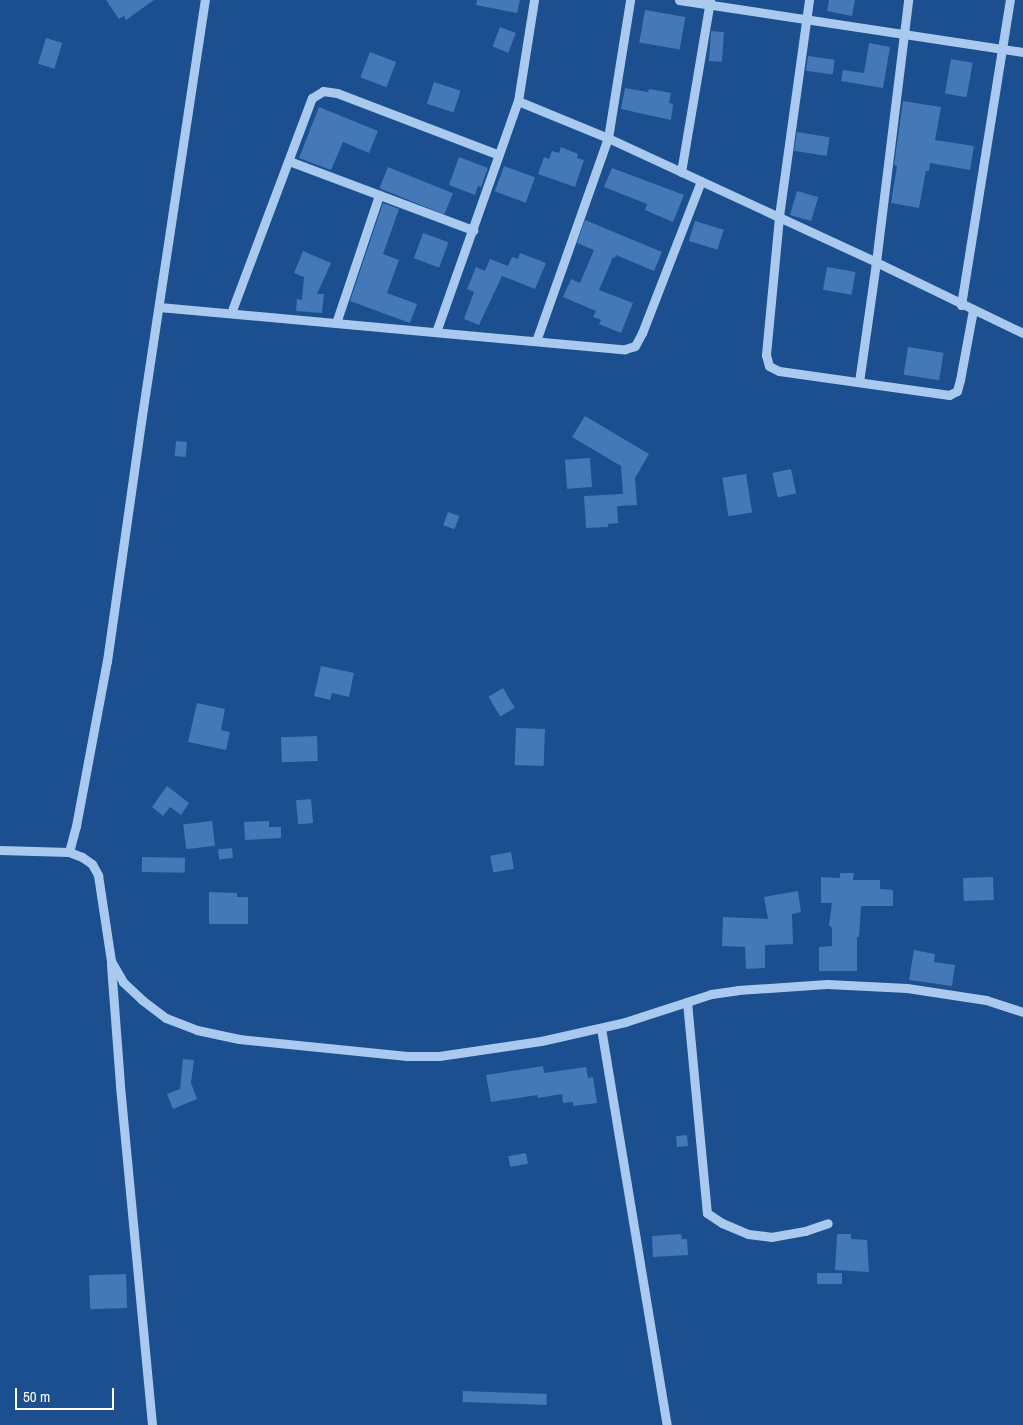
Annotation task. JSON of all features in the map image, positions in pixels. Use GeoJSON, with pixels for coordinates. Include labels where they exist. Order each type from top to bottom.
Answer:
{"type":"FeatureCollection","features":[{"type":"Feature","properties":{"kind":"street"},"geometry":{"type":"LineString","coordinates":[[68,852],[76,826],[107,661],[205,0]]}},
{"type":"Feature","properties":{"kind":"street"},"geometry":{"type":"LineString","coordinates":[[436,332],[518,101],[534,0]]}},
{"type":"Feature","properties":{"kind":"street"},"geometry":{"type":"LineString","coordinates":[[536,341],[608,138],[630,0]]}},
{"type":"Feature","properties":{"kind":"street"},"geometry":{"type":"LineString","coordinates":[[679,0],[709,3],[1023,52]]}},
{"type":"Feature","properties":{"kind":"street"},"geometry":{"type":"LineString","coordinates":[[809,0],[779,217],[766,355],[769,366],[779,371],[949,395],[957,391],[973,310]]}},
{"type":"Feature","properties":{"kind":"street"},"geometry":{"type":"LineString","coordinates":[[859,382],[876,262],[908,0]]}},
{"type":"Feature","properties":{"kind":"street"},"geometry":{"type":"LineString","coordinates":[[961,305],[1010,0]]}},
{"type":"Feature","properties":{"kind":"street"},"geometry":{"type":"LineString","coordinates":[[681,172],[709,3]]}},
{"type":"Feature","properties":{"kind":"street"},"geometry":{"type":"LineString","coordinates":[[231,313],[312,98],[322,91],[337,93],[499,155]]}},
{"type":"Feature","properties":{"kind":"street"},"geometry":{"type":"LineString","coordinates":[[518,101],[608,138],[876,262],[961,305],[1023,333]]}},
{"type":"Feature","properties":{"kind":"street"},"geometry":{"type":"LineString","coordinates":[[288,161],[473,230]]}},
{"type":"Feature","properties":{"kind":"street"},"geometry":{"type":"LineString","coordinates":[[159,306],[625,349],[635,346],[642,333],[701,181]]}},
{"type":"Feature","properties":{"kind":"street"},"geometry":{"type":"LineString","coordinates":[[336,323],[379,195]]}},
{"type":"Feature","properties":{"kind":"street"},"geometry":{"type":"LineString","coordinates":[[0,850],[68,852],[82,857],[92,864],[98,875],[111,961],[120,1086],[152,1425]]}},
{"type":"Feature","properties":{"kind":"street"},"geometry":{"type":"LineString","coordinates":[[111,961],[123,982],[142,1000],[166,1018],[197,1030],[239,1039],[407,1056],[439,1056],[541,1041],[601,1028],[711,994],[738,990],[828,984],[907,988],[986,1000],[1023,1012]]}},
{"type":"Feature","properties":{"kind":"street"},"geometry":{"type":"LineString","coordinates":[[687,1002],[707,1213],[722,1223],[748,1234],[771,1236],[805,1231],[828,1223]]}},
{"type":"Feature","properties":{"kind":"street"},"geometry":{"type":"LineString","coordinates":[[601,1028],[666,1425]]}},
{"type":"Feature","properties":{"kind":"building"},"geometry":{"type":"Polygon","coordinates":[[[106,0],[154,0],[126,20],[124,16],[119,19],[106,0]]]}},
{"type":"Feature","properties":{"kind":"building"},"geometry":{"type":"Polygon","coordinates":[[[477,0],[520,0],[517,13],[476,5],[477,0]]]}},
{"type":"Feature","properties":{"kind":"building"},"geometry":{"type":"Polygon","coordinates":[[[829,0],[855,0],[852,16],[827,11],[829,0]]]}},
{"type":"Feature","properties":{"kind":"building"},"geometry":{"type":"Polygon","coordinates":[[[645,10],[685,17],[680,50],[639,42],[645,10]]]}},
{"type":"Feature","properties":{"kind":"building"},"geometry":{"type":"Polygon","coordinates":[[[500,27],[516,33],[508,53],[492,47],[500,27]]]}},
{"type":"Feature","properties":{"kind":"building"},"geometry":{"type":"Polygon","coordinates":[[[711,31],[724,32],[722,62],[709,61],[711,31]]]}},
{"type":"Feature","properties":{"kind":"building"},"geometry":{"type":"Polygon","coordinates":[[[46,38],[62,43],[54,69],[38,64],[46,38]]]}},
{"type":"Feature","properties":{"kind":"building"},"geometry":{"type":"Polygon","coordinates":[[[869,43],[890,47],[883,88],[841,81],[843,70],[864,73],[869,43]]]}},
{"type":"Feature","properties":{"kind":"building"},"geometry":{"type":"Polygon","coordinates":[[[370,52],[396,62],[386,87],[360,77],[370,52]]]}},
{"type":"Feature","properties":{"kind":"building"},"geometry":{"type":"Polygon","coordinates":[[[808,56],[835,60],[833,75],[806,71],[808,56]]]}},
{"type":"Feature","properties":{"kind":"building"},"geometry":{"type":"Polygon","coordinates":[[[951,59],[973,63],[967,97],[945,93],[951,59]]]}},
{"type":"Feature","properties":{"kind":"building"},"geometry":{"type":"Polygon","coordinates":[[[434,82],[461,91],[454,113],[427,104],[434,82]]]}},
{"type":"Feature","properties":{"kind":"building"},"geometry":{"type":"Polygon","coordinates":[[[625,88],[648,92],[649,89],[671,93],[669,103],[673,104],[671,120],[621,109],[625,88]]]}},
{"type":"Feature","properties":{"kind":"building"},"geometry":{"type":"Polygon","coordinates":[[[903,101],[941,107],[935,140],[974,146],[970,170],[930,163],[929,171],[926,171],[919,208],[891,203],[897,166],[894,165],[903,101]]]}},
{"type":"Feature","properties":{"kind":"building"},"geometry":{"type":"Polygon","coordinates":[[[319,107],[378,131],[369,153],[343,142],[331,170],[299,158],[319,107]]]}},
{"type":"Feature","properties":{"kind":"building"},"geometry":{"type":"Polygon","coordinates":[[[797,132],[830,137],[827,156],[794,151],[797,132]]]}},
{"type":"Feature","properties":{"kind":"building"},"geometry":{"type":"Polygon","coordinates":[[[561,147],[578,154],[577,158],[584,160],[575,187],[538,174],[544,157],[549,159],[552,151],[559,153],[561,147]]]}},
{"type":"Feature","properties":{"kind":"building"},"geometry":{"type":"Polygon","coordinates":[[[459,157],[488,168],[481,187],[478,186],[475,195],[449,185],[459,157]]]}},
{"type":"Feature","properties":{"kind":"building"},"geometry":{"type":"Polygon","coordinates":[[[504,166],[535,177],[526,203],[495,191],[504,166]]]}},
{"type":"Feature","properties":{"kind":"building"},"geometry":{"type":"Polygon","coordinates":[[[388,167],[453,193],[444,215],[379,188],[388,167]]]}},
{"type":"Feature","properties":{"kind":"building"},"geometry":{"type":"Polygon","coordinates":[[[612,168],[684,195],[673,222],[645,210],[647,204],[604,187],[612,168]]]}},
{"type":"Feature","properties":{"kind":"building"},"geometry":{"type":"Polygon","coordinates":[[[797,191],[818,197],[811,221],[790,215],[797,191]]]}},
{"type":"Feature","properties":{"kind":"building"},"geometry":{"type":"Polygon","coordinates":[[[383,203],[399,209],[383,254],[399,260],[387,293],[417,304],[410,323],[350,301],[383,203]]]}},
{"type":"Feature","properties":{"kind":"building"},"geometry":{"type":"Polygon","coordinates":[[[585,220],[662,252],[654,271],[616,255],[615,258],[613,257],[599,290],[633,303],[621,333],[599,324],[601,320],[593,317],[596,311],[563,297],[571,279],[580,283],[594,250],[577,243],[585,220]]]}},
{"type":"Feature","properties":{"kind":"building"},"geometry":{"type":"Polygon","coordinates":[[[695,221],[724,230],[718,250],[689,241],[695,221]]]}},
{"type":"Feature","properties":{"kind":"building"},"geometry":{"type":"Polygon","coordinates":[[[423,233],[448,242],[439,268],[414,258],[423,233]]]}},
{"type":"Feature","properties":{"kind":"building"},"geometry":{"type":"Polygon","coordinates":[[[303,251],[331,263],[317,294],[324,294],[322,313],[296,311],[297,299],[302,300],[304,277],[294,273],[303,251]]]}},
{"type":"Feature","properties":{"kind":"building"},"geometry":{"type":"Polygon","coordinates":[[[520,253],[546,263],[535,289],[502,276],[479,325],[464,319],[474,292],[467,289],[476,267],[485,271],[490,259],[508,266],[512,257],[518,259],[520,253]]]}},
{"type":"Feature","properties":{"kind":"building"},"geometry":{"type":"Polygon","coordinates":[[[827,267],[856,272],[852,295],[823,290],[827,267]]]}},
{"type":"Feature","properties":{"kind":"building"},"geometry":{"type":"Polygon","coordinates":[[[908,347],[944,353],[939,380],[904,375],[908,347]]]}},
{"type":"Feature","properties":{"kind":"building"},"geometry":{"type":"Polygon","coordinates":[[[585,416],[649,454],[635,478],[637,505],[617,506],[618,523],[608,524],[608,527],[586,528],[584,496],[623,494],[621,466],[572,437],[585,416]]]}},
{"type":"Feature","properties":{"kind":"building"},"geometry":{"type":"Polygon","coordinates":[[[176,441],[187,442],[186,457],[175,456],[176,441]]]}},
{"type":"Feature","properties":{"kind":"building"},"geometry":{"type":"Polygon","coordinates":[[[590,458],[592,487],[567,489],[565,460],[590,458]]]}},
{"type":"Feature","properties":{"kind":"building"},"geometry":{"type":"Polygon","coordinates":[[[791,469],[796,493],[778,497],[772,473],[791,469]]]}},
{"type":"Feature","properties":{"kind":"building"},"geometry":{"type":"Polygon","coordinates":[[[746,474],[752,513],[728,516],[722,478],[746,474]]]}},
{"type":"Feature","properties":{"kind":"building"},"geometry":{"type":"Polygon","coordinates":[[[448,512],[459,516],[454,529],[443,525],[448,512]]]}},
{"type":"Feature","properties":{"kind":"building"},"geometry":{"type":"Polygon","coordinates":[[[321,666],[354,673],[349,697],[332,693],[330,700],[314,696],[321,666]]]}},
{"type":"Feature","properties":{"kind":"building"},"geometry":{"type":"Polygon","coordinates":[[[503,688],[515,708],[500,716],[488,697],[503,688]]]}},
{"type":"Feature","properties":{"kind":"building"},"geometry":{"type":"Polygon","coordinates":[[[197,703],[225,709],[221,730],[230,732],[226,750],[188,742],[197,703]]]}},
{"type":"Feature","properties":{"kind":"building"},"geometry":{"type":"Polygon","coordinates":[[[516,728],[545,729],[544,766],[515,765],[516,728]]]}},
{"type":"Feature","properties":{"kind":"building"},"geometry":{"type":"Polygon","coordinates":[[[317,736],[318,761],[282,762],[281,737],[317,736]]]}},
{"type":"Feature","properties":{"kind":"building"},"geometry":{"type":"Polygon","coordinates":[[[167,786],[189,803],[181,815],[170,807],[163,816],[152,807],[167,786]]]}},
{"type":"Feature","properties":{"kind":"building"},"geometry":{"type":"Polygon","coordinates":[[[311,799],[313,823],[298,824],[296,800],[311,799]]]}},
{"type":"Feature","properties":{"kind":"building"},"geometry":{"type":"Polygon","coordinates":[[[212,821],[215,846],[186,849],[183,825],[212,821]]]}},
{"type":"Feature","properties":{"kind":"building"},"geometry":{"type":"Polygon","coordinates":[[[269,821],[269,827],[281,827],[281,838],[245,840],[244,822],[269,821]]]}},
{"type":"Feature","properties":{"kind":"building"},"geometry":{"type":"Polygon","coordinates":[[[232,848],[233,858],[219,859],[218,849],[232,848]]]}},
{"type":"Feature","properties":{"kind":"building"},"geometry":{"type":"Polygon","coordinates":[[[511,852],[514,869],[493,872],[490,856],[511,852]]]}},
{"type":"Feature","properties":{"kind":"building"},"geometry":{"type":"Polygon","coordinates":[[[142,857],[185,858],[185,873],[142,872],[142,857]]]}},
{"type":"Feature","properties":{"kind":"building"},"geometry":{"type":"Polygon","coordinates":[[[840,873],[854,873],[853,880],[880,880],[880,889],[893,890],[893,906],[861,906],[859,937],[857,937],[857,971],[819,971],[819,947],[832,946],[832,928],[829,925],[832,903],[821,903],[821,877],[840,878],[840,873]]]}},
{"type":"Feature","properties":{"kind":"building"},"geometry":{"type":"Polygon","coordinates":[[[993,877],[994,900],[964,901],[963,878],[993,877]]]}},
{"type":"Feature","properties":{"kind":"building"},"geometry":{"type":"Polygon","coordinates":[[[798,891],[801,912],[792,914],[793,944],[765,945],[765,968],[746,969],[745,947],[722,946],[723,917],[768,919],[764,897],[798,891]]]}},
{"type":"Feature","properties":{"kind":"building"},"geometry":{"type":"Polygon","coordinates":[[[209,892],[237,893],[237,897],[248,897],[248,924],[209,924],[209,892]]]}},
{"type":"Feature","properties":{"kind":"building"},"geometry":{"type":"Polygon","coordinates":[[[914,950],[935,954],[934,962],[955,965],[952,986],[909,980],[914,950]]]}},
{"type":"Feature","properties":{"kind":"building"},"geometry":{"type":"Polygon","coordinates":[[[183,1059],[194,1060],[191,1083],[197,1099],[173,1109],[167,1094],[180,1089],[183,1059]]]}},
{"type":"Feature","properties":{"kind":"building"},"geometry":{"type":"Polygon","coordinates":[[[543,1066],[544,1073],[586,1067],[588,1078],[593,1077],[597,1103],[573,1106],[573,1102],[563,1103],[562,1094],[538,1098],[537,1095],[491,1102],[486,1075],[543,1066]]]}},
{"type":"Feature","properties":{"kind":"building"},"geometry":{"type":"Polygon","coordinates":[[[687,1135],[688,1146],[677,1147],[676,1136],[687,1135]]]}},
{"type":"Feature","properties":{"kind":"building"},"geometry":{"type":"Polygon","coordinates":[[[526,1153],[528,1164],[510,1167],[508,1156],[526,1153]]]}},
{"type":"Feature","properties":{"kind":"building"},"geometry":{"type":"Polygon","coordinates":[[[681,1234],[682,1239],[687,1239],[688,1255],[653,1257],[652,1236],[681,1234]]]}},
{"type":"Feature","properties":{"kind":"building"},"geometry":{"type":"Polygon","coordinates":[[[837,1234],[851,1234],[851,1239],[867,1240],[869,1272],[835,1270],[837,1234]]]}},
{"type":"Feature","properties":{"kind":"building"},"geometry":{"type":"Polygon","coordinates":[[[817,1273],[842,1273],[842,1284],[817,1284],[817,1273]]]}},
{"type":"Feature","properties":{"kind":"building"},"geometry":{"type":"Polygon","coordinates":[[[126,1274],[127,1308],[90,1309],[89,1275],[126,1274]]]}},
{"type":"Feature","properties":{"kind":"building"},"geometry":{"type":"Polygon","coordinates":[[[463,1391],[547,1394],[547,1405],[463,1402],[463,1391]]]}}]}
